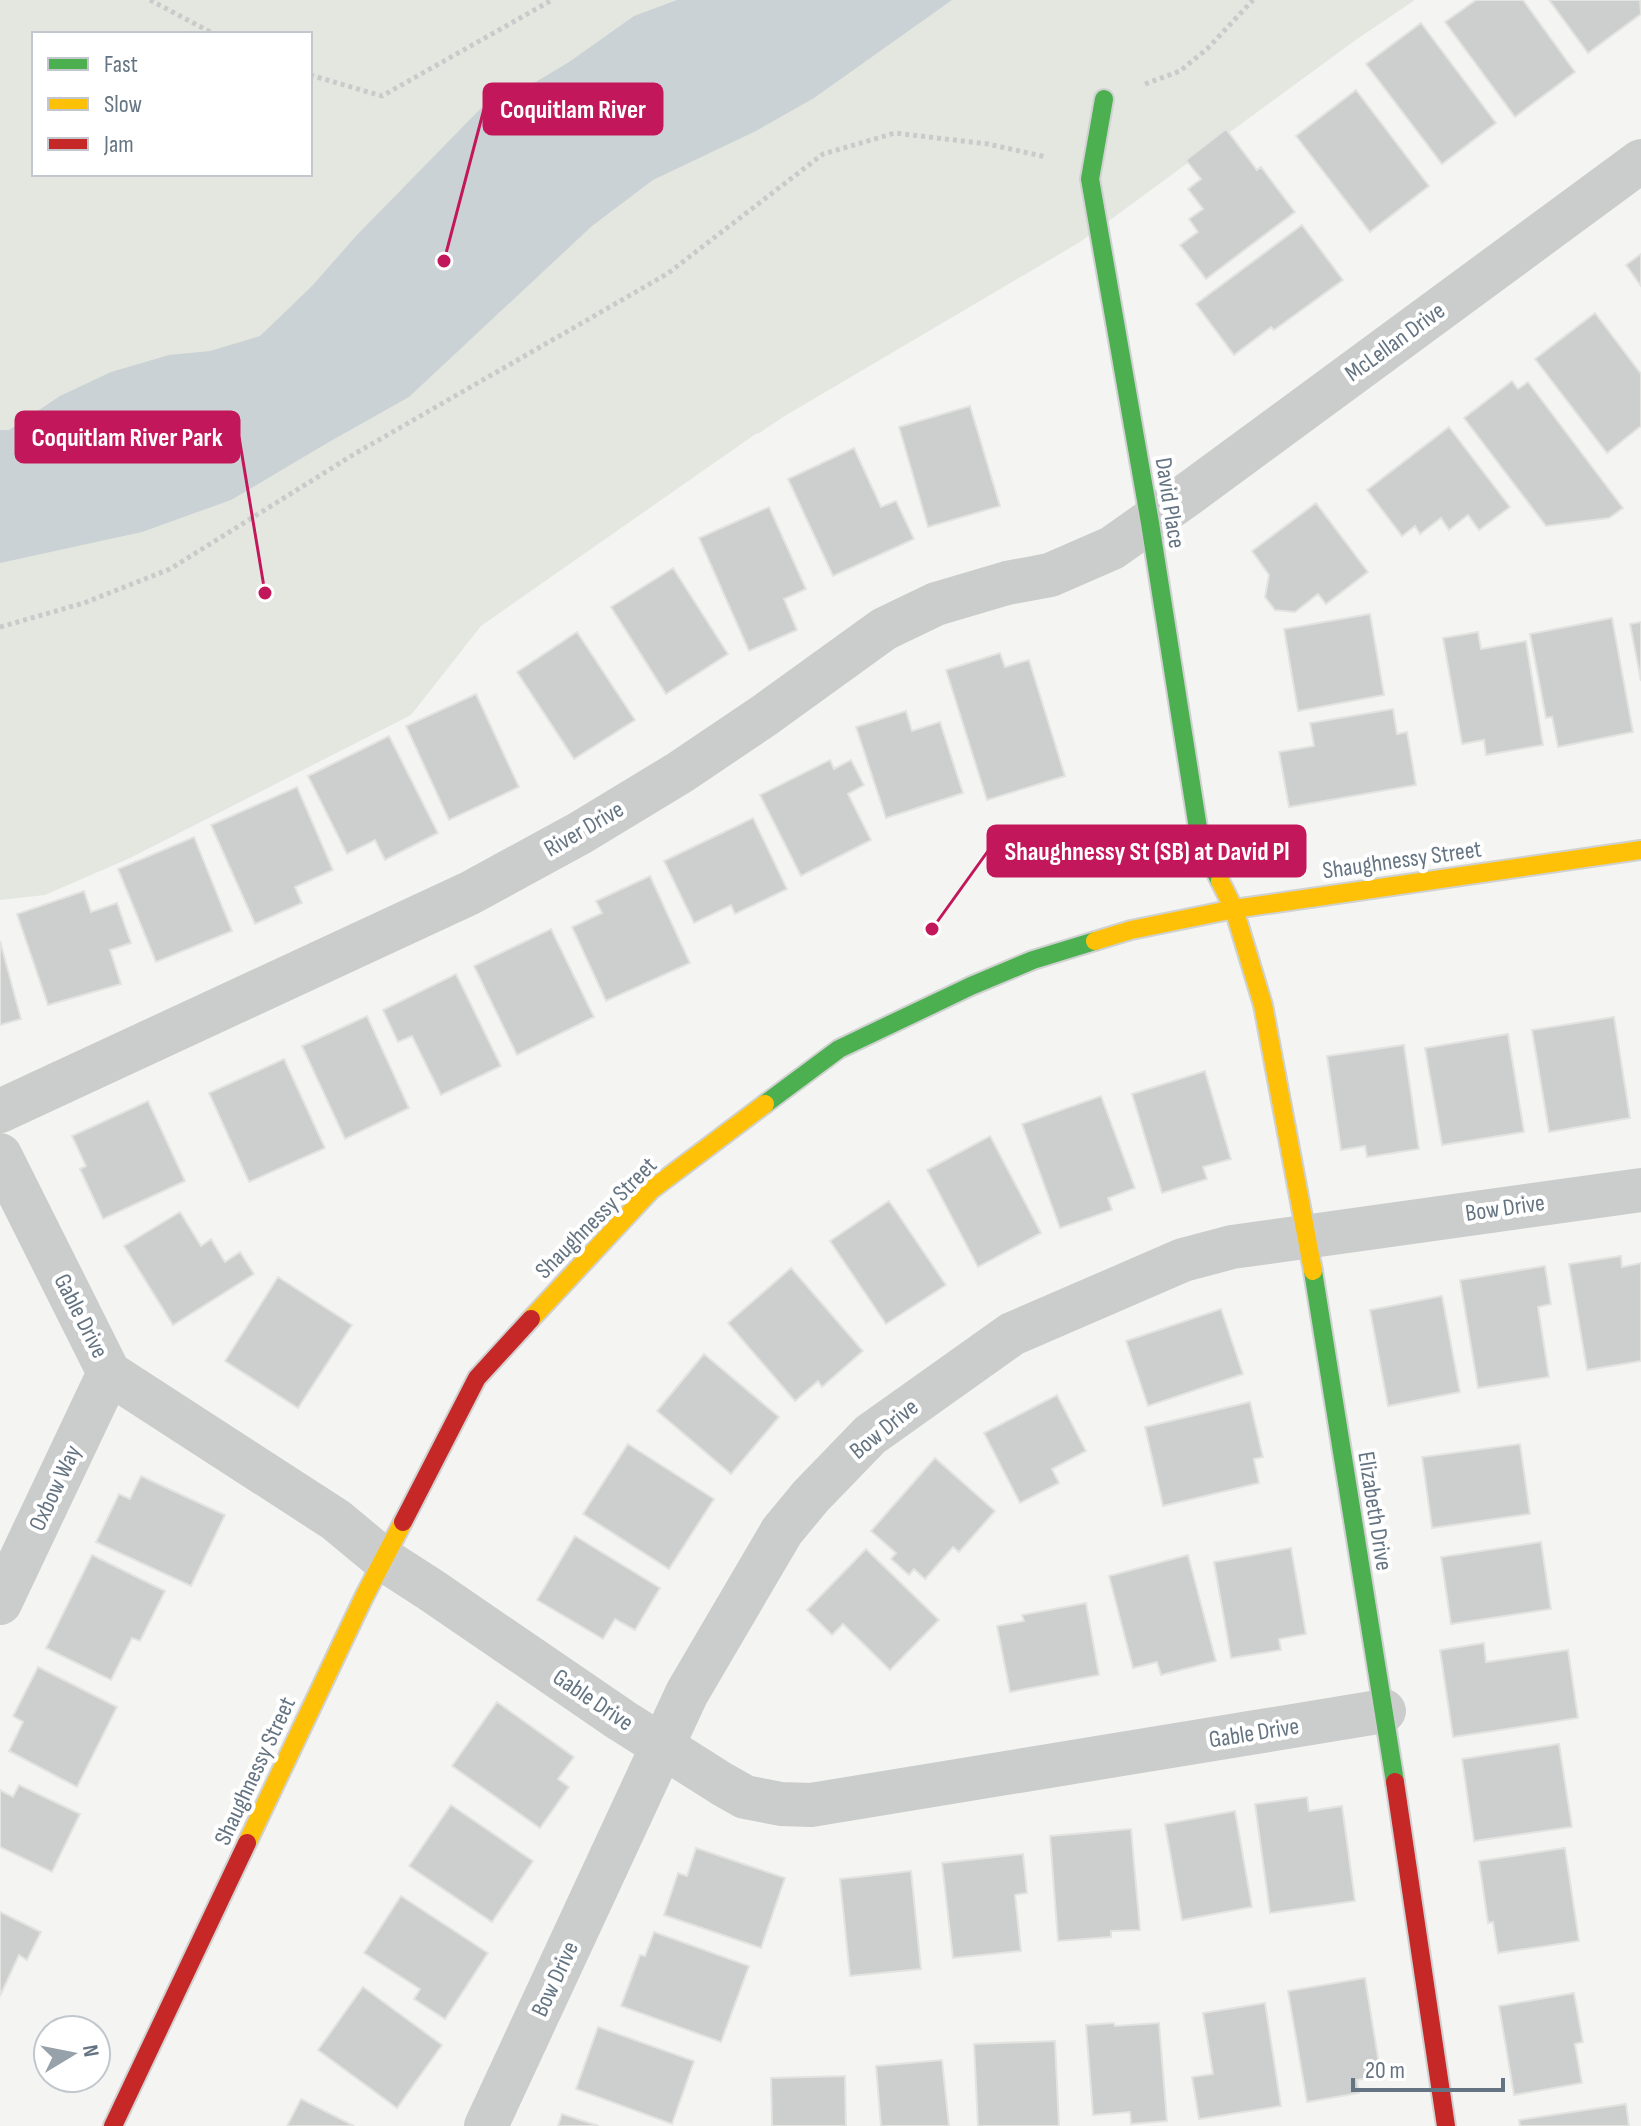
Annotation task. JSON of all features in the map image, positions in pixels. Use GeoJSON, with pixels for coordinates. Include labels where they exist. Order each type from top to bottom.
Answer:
{"type":"FeatureCollection","features":[{"type":"Feature","properties":{"kind":"street","name":"David Place"},"geometry":{"type":"LineString","coordinates":[[1104,99],[1090,179],[1150,523],[1200,841],[1234,909]]}},
{"type":"Feature","properties":{"kind":"street","name":"McLellan Drive"},"geometry":{"type":"LineString","coordinates":[[1150,523],[1641,161]]}},
{"type":"Feature","properties":{"kind":"street","name":"River Drive"},"geometry":{"type":"LineString","coordinates":[[0,1111],[470,893],[691,765],[884,629],[936,604],[1007,583],[1050,575],[1112,548],[1150,523]]}},
{"type":"Feature","properties":{"kind":"street","name":"Shaughnessy Street"},"geometry":{"type":"LineString","coordinates":[[113,2126],[383,1559],[477,1378],[651,1190],[839,1049],[1033,960],[1131,930],[1234,909],[1641,850]]}},
{"type":"Feature","properties":{"kind":"street","name":"Elizabeth Drive"},"geometry":{"type":"LineString","coordinates":[[1234,909],[1263,1005],[1307,1236],[1384,1711],[1446,2126]]}},
{"type":"Feature","properties":{"kind":"street","name":"Gable Drive"},"geometry":{"type":"LineString","coordinates":[[0,1155],[109,1373],[336,1520],[383,1559],[621,1720],[745,1797],[781,1804],[811,1805],[1384,1711]]}},
{"type":"Feature","properties":{"kind":"street","name":"Bow Drive"},"geometry":{"type":"LineString","coordinates":[[486,2126],[687,1693],[782,1531],[870,1435],[1012,1334],[1183,1260],[1232,1247],[1641,1190]]}},
{"type":"Feature","properties":{"kind":"street","name":"Oxbow Way"},"geometry":{"type":"LineString","coordinates":[[0,1603],[109,1373]]}},
{"type":"Feature","properties":{"kind":"path"},"geometry":{"type":"LineString","coordinates":[[150,0],[210,32]]}},
{"type":"Feature","properties":{"kind":"path"},"geometry":{"type":"LineString","coordinates":[[312,76],[382,96],[552,0]]}},
{"type":"Feature","properties":{"kind":"path"},"geometry":{"type":"LineString","coordinates":[[0,627],[84,603],[170,569],[356,453],[667,274],[823,154],[895,133],[988,144],[1045,157],[1104,99],[1180,71],[1208,48],[1253,0]]}},
{"type":"Feature","properties":{"kind":"shaded area"},"geometry":{"type":"Polygon","coordinates":[[[0,0],[1415,0],[1080,242],[757,433],[481,626],[411,715],[130,858],[45,895],[0,900],[0,0]]]}},
{"type":"Feature","properties":{"kind":"shaded area"},"geometry":{"type":"Polygon","coordinates":[[[677,0],[952,0],[814,98],[756,131],[653,180],[592,226],[409,397],[231,500],[142,532],[0,563],[0,430],[9,430],[60,396],[111,372],[169,355],[210,351],[260,336],[312,286],[356,236],[487,102],[519,92],[569,62],[634,16],[677,0]]]}},
{"type":"Feature","properties":{"kind":"building"},"geometry":{"type":"Polygon","coordinates":[[[1476,0],[1523,0],[1575,72],[1515,117],[1445,22],[1476,0]]]}},
{"type":"Feature","properties":{"kind":"building"},"geometry":{"type":"Polygon","coordinates":[[[1549,0],[1640,0],[1641,14],[1588,53],[1549,0]]]}},
{"type":"Feature","properties":{"kind":"building"},"geometry":{"type":"Polygon","coordinates":[[[1421,23],[1496,123],[1442,164],[1366,64],[1421,23]]]}},
{"type":"Feature","properties":{"kind":"building"},"geometry":{"type":"Polygon","coordinates":[[[1356,90],[1429,186],[1370,232],[1296,136],[1356,90]]]}},
{"type":"Feature","properties":{"kind":"building"},"geometry":{"type":"Polygon","coordinates":[[[1226,129],[1257,170],[1261,167],[1295,212],[1206,279],[1180,245],[1198,232],[1189,219],[1203,209],[1188,189],[1201,179],[1186,160],[1226,129]]]}},
{"type":"Feature","properties":{"kind":"building"},"geometry":{"type":"Polygon","coordinates":[[[1302,225],[1343,280],[1234,355],[1196,304],[1302,225]]]}},
{"type":"Feature","properties":{"kind":"building"},"geometry":{"type":"Polygon","coordinates":[[[1641,254],[1641,286],[1626,265],[1641,254]]]}},
{"type":"Feature","properties":{"kind":"building"},"geometry":{"type":"Polygon","coordinates":[[[1595,313],[1641,374],[1641,426],[1607,453],[1535,359],[1595,313]]]}},
{"type":"Feature","properties":{"kind":"building"},"geometry":{"type":"Polygon","coordinates":[[[1512,381],[1518,389],[1528,382],[1623,508],[1609,518],[1546,526],[1464,418],[1512,381]]]}},
{"type":"Feature","properties":{"kind":"building"},"geometry":{"type":"Polygon","coordinates":[[[970,406],[1000,506],[928,527],[899,427],[970,406]]]}},
{"type":"Feature","properties":{"kind":"building"},"geometry":{"type":"Polygon","coordinates":[[[1449,427],[1510,507],[1479,530],[1468,515],[1449,530],[1441,518],[1420,534],[1415,526],[1402,536],[1367,490],[1449,427]]]}},
{"type":"Feature","properties":{"kind":"building"},"geometry":{"type":"Polygon","coordinates":[[[854,448],[881,507],[896,501],[914,539],[833,576],[788,479],[854,448]]]}},
{"type":"Feature","properties":{"kind":"building"},"geometry":{"type":"Polygon","coordinates":[[[1316,503],[1368,572],[1326,604],[1318,594],[1295,612],[1275,610],[1265,597],[1269,575],[1252,551],[1316,503]]]}},
{"type":"Feature","properties":{"kind":"building"},"geometry":{"type":"Polygon","coordinates":[[[769,507],[806,589],[784,599],[797,630],[749,651],[699,538],[769,507]]]}},
{"type":"Feature","properties":{"kind":"building"},"geometry":{"type":"Polygon","coordinates":[[[673,568],[728,654],[666,694],[611,607],[673,568]]]}},
{"type":"Feature","properties":{"kind":"building"},"geometry":{"type":"Polygon","coordinates":[[[1370,614],[1384,695],[1298,711],[1284,629],[1370,614]]]}},
{"type":"Feature","properties":{"kind":"building"},"geometry":{"type":"Polygon","coordinates":[[[1612,618],[1633,732],[1558,747],[1552,717],[1546,718],[1530,634],[1612,618]]]}},
{"type":"Feature","properties":{"kind":"building"},"geometry":{"type":"Polygon","coordinates":[[[1641,622],[1641,681],[1630,624],[1641,622]]]}},
{"type":"Feature","properties":{"kind":"building"},"geometry":{"type":"Polygon","coordinates":[[[577,632],[635,720],[574,759],[517,672],[577,632]]]}},
{"type":"Feature","properties":{"kind":"building"},"geometry":{"type":"Polygon","coordinates":[[[1478,632],[1481,649],[1526,641],[1543,745],[1486,755],[1484,740],[1462,744],[1443,638],[1478,632]]]}},
{"type":"Feature","properties":{"kind":"building"},"geometry":{"type":"Polygon","coordinates":[[[1000,653],[1005,667],[1029,660],[1065,776],[987,800],[946,670],[1000,653]]]}},
{"type":"Feature","properties":{"kind":"building"},"geometry":{"type":"Polygon","coordinates":[[[476,694],[519,787],[449,820],[406,726],[476,694]]]}},
{"type":"Feature","properties":{"kind":"building"},"geometry":{"type":"Polygon","coordinates":[[[1393,709],[1397,734],[1407,732],[1416,785],[1289,807],[1279,752],[1314,746],[1310,723],[1393,709]]]}},
{"type":"Feature","properties":{"kind":"building"},"geometry":{"type":"Polygon","coordinates":[[[906,711],[912,731],[940,722],[963,793],[886,818],[856,727],[906,711]]]}},
{"type":"Feature","properties":{"kind":"building"},"geometry":{"type":"Polygon","coordinates":[[[389,736],[438,833],[385,860],[375,840],[347,854],[308,776],[389,736]]]}},
{"type":"Feature","properties":{"kind":"building"},"geometry":{"type":"Polygon","coordinates":[[[830,760],[834,769],[851,760],[864,785],[848,794],[871,840],[801,876],[760,795],[830,760]]]}},
{"type":"Feature","properties":{"kind":"building"},"geometry":{"type":"Polygon","coordinates":[[[297,787],[333,870],[295,887],[302,903],[255,924],[211,825],[297,787]]]}},
{"type":"Feature","properties":{"kind":"building"},"geometry":{"type":"Polygon","coordinates":[[[753,818],[787,889],[735,914],[731,905],[694,923],[664,861],[753,818]]]}},
{"type":"Feature","properties":{"kind":"building"},"geometry":{"type":"Polygon","coordinates":[[[194,837],[232,931],[156,962],[118,869],[194,837]]]}},
{"type":"Feature","properties":{"kind":"building"},"geometry":{"type":"Polygon","coordinates":[[[650,876],[690,963],[606,1001],[572,927],[602,913],[596,901],[650,876]]]}},
{"type":"Feature","properties":{"kind":"building"},"geometry":{"type":"Polygon","coordinates":[[[84,891],[91,912],[117,903],[131,943],[110,950],[121,984],[48,1005],[17,914],[84,891]]]}},
{"type":"Feature","properties":{"kind":"building"},"geometry":{"type":"Polygon","coordinates":[[[551,929],[594,1017],[517,1055],[474,966],[551,929]]]}},
{"type":"Feature","properties":{"kind":"building"},"geometry":{"type":"Polygon","coordinates":[[[0,941],[21,1019],[0,1025],[0,941]]]}},
{"type":"Feature","properties":{"kind":"building"},"geometry":{"type":"Polygon","coordinates":[[[456,974],[501,1066],[441,1095],[412,1036],[398,1042],[383,1010],[456,974]]]}},
{"type":"Feature","properties":{"kind":"building"},"geometry":{"type":"Polygon","coordinates":[[[367,1016],[409,1108],[345,1139],[302,1046],[367,1016]]]}},
{"type":"Feature","properties":{"kind":"building"},"geometry":{"type":"Polygon","coordinates":[[[1614,1017],[1630,1118],[1549,1132],[1532,1030],[1614,1017]]]}},
{"type":"Feature","properties":{"kind":"building"},"geometry":{"type":"Polygon","coordinates":[[[1508,1034],[1524,1132],[1442,1145],[1425,1048],[1508,1034]]]}},
{"type":"Feature","properties":{"kind":"building"},"geometry":{"type":"Polygon","coordinates":[[[1404,1045],[1419,1149],[1367,1157],[1365,1146],[1341,1150],[1327,1056],[1404,1045]]]}},
{"type":"Feature","properties":{"kind":"building"},"geometry":{"type":"Polygon","coordinates":[[[284,1059],[325,1148],[249,1182],[209,1093],[284,1059]]]}},
{"type":"Feature","properties":{"kind":"building"},"geometry":{"type":"Polygon","coordinates":[[[1205,1071],[1231,1159],[1203,1167],[1207,1179],[1162,1193],[1132,1094],[1205,1071]]]}},
{"type":"Feature","properties":{"kind":"building"},"geometry":{"type":"Polygon","coordinates":[[[1101,1096],[1135,1188],[1108,1198],[1112,1210],[1060,1228],[1022,1124],[1101,1096]]]}},
{"type":"Feature","properties":{"kind":"building"},"geometry":{"type":"Polygon","coordinates":[[[148,1101],[185,1181],[103,1219],[80,1169],[86,1166],[72,1136],[148,1101]]]}},
{"type":"Feature","properties":{"kind":"building"},"geometry":{"type":"Polygon","coordinates":[[[990,1136],[1041,1233],[978,1267],[927,1170],[990,1136]]]}},
{"type":"Feature","properties":{"kind":"building"},"geometry":{"type":"Polygon","coordinates":[[[889,1201],[946,1285],[886,1324],[830,1241],[889,1201]]]}},
{"type":"Feature","properties":{"kind":"building"},"geometry":{"type":"Polygon","coordinates":[[[180,1212],[201,1246],[211,1239],[225,1262],[240,1252],[254,1274],[173,1325],[124,1246],[180,1212]]]}},
{"type":"Feature","properties":{"kind":"building"},"geometry":{"type":"Polygon","coordinates":[[[1621,1256],[1622,1267],[1641,1263],[1641,1361],[1587,1370],[1569,1264],[1621,1256]]]}},
{"type":"Feature","properties":{"kind":"building"},"geometry":{"type":"Polygon","coordinates":[[[1545,1266],[1551,1304],[1538,1307],[1549,1377],[1478,1388],[1460,1280],[1545,1266]]]}},
{"type":"Feature","properties":{"kind":"building"},"geometry":{"type":"Polygon","coordinates":[[[791,1268],[863,1351],[822,1387],[818,1381],[795,1401],[728,1323],[791,1268]]]}},
{"type":"Feature","properties":{"kind":"building"},"geometry":{"type":"Polygon","coordinates":[[[278,1277],[352,1325],[298,1408],[225,1361],[278,1277]]]}},
{"type":"Feature","properties":{"kind":"building"},"geometry":{"type":"Polygon","coordinates":[[[1442,1296],[1460,1392],[1388,1406],[1370,1310],[1442,1296]]]}},
{"type":"Feature","properties":{"kind":"building"},"geometry":{"type":"Polygon","coordinates":[[[1221,1309],[1243,1374],[1148,1406],[1126,1341],[1221,1309]]]}},
{"type":"Feature","properties":{"kind":"building"},"geometry":{"type":"Polygon","coordinates":[[[704,1354],[779,1417],[731,1474],[657,1411],[704,1354]]]}},
{"type":"Feature","properties":{"kind":"building"},"geometry":{"type":"Polygon","coordinates":[[[1057,1395],[1086,1451],[1052,1469],[1059,1483],[1020,1503],[984,1433],[1057,1395]]]}},
{"type":"Feature","properties":{"kind":"building"},"geometry":{"type":"Polygon","coordinates":[[[1250,1402],[1263,1457],[1254,1459],[1259,1483],[1163,1506],[1145,1427],[1250,1402]]]}},
{"type":"Feature","properties":{"kind":"building"},"geometry":{"type":"Polygon","coordinates":[[[628,1444],[714,1499],[669,1569],[583,1514],[628,1444]]]}},
{"type":"Feature","properties":{"kind":"building"},"geometry":{"type":"Polygon","coordinates":[[[1520,1444],[1530,1514],[1432,1528],[1422,1457],[1520,1444]]]}},
{"type":"Feature","properties":{"kind":"building"},"geometry":{"type":"Polygon","coordinates":[[[935,1458],[995,1511],[959,1552],[953,1547],[925,1579],[914,1569],[909,1575],[891,1559],[896,1553],[871,1531],[935,1458]]]}},
{"type":"Feature","properties":{"kind":"building"},"geometry":{"type":"Polygon","coordinates":[[[141,1476],[225,1515],[191,1586],[96,1542],[119,1494],[130,1499],[141,1476]]]}},
{"type":"Feature","properties":{"kind":"building"},"geometry":{"type":"Polygon","coordinates":[[[575,1536],[660,1588],[635,1630],[615,1619],[603,1639],[537,1600],[575,1536]]]}},
{"type":"Feature","properties":{"kind":"building"},"geometry":{"type":"Polygon","coordinates":[[[1541,1542],[1551,1609],[1451,1624],[1441,1557],[1541,1542]]]}},
{"type":"Feature","properties":{"kind":"building"},"geometry":{"type":"Polygon","coordinates":[[[1291,1548],[1306,1634],[1279,1639],[1281,1650],[1231,1658],[1214,1562],[1291,1548]]]}},
{"type":"Feature","properties":{"kind":"building"},"geometry":{"type":"Polygon","coordinates":[[[866,1549],[939,1620],[890,1670],[843,1624],[832,1635],[807,1610],[866,1549]]]}},
{"type":"Feature","properties":{"kind":"building"},"geometry":{"type":"Polygon","coordinates":[[[92,1555],[165,1591],[140,1641],[132,1638],[111,1680],[46,1648],[92,1555]]]}},
{"type":"Feature","properties":{"kind":"building"},"geometry":{"type":"Polygon","coordinates":[[[1188,1555],[1216,1661],[1161,1675],[1157,1662],[1133,1668],[1109,1576],[1188,1555]]]}},
{"type":"Feature","properties":{"kind":"building"},"geometry":{"type":"Polygon","coordinates":[[[1086,1603],[1099,1675],[1010,1692],[997,1626],[1024,1621],[1022,1615],[1086,1603]]]}},
{"type":"Feature","properties":{"kind":"building"},"geometry":{"type":"Polygon","coordinates":[[[1484,1643],[1486,1662],[1568,1650],[1578,1718],[1453,1737],[1440,1650],[1484,1643]]]}},
{"type":"Feature","properties":{"kind":"building"},"geometry":{"type":"Polygon","coordinates":[[[38,1667],[117,1707],[77,1787],[9,1751],[23,1722],[13,1716],[38,1667]]]}},
{"type":"Feature","properties":{"kind":"building"},"geometry":{"type":"Polygon","coordinates":[[[497,1702],[574,1757],[558,1779],[569,1787],[540,1828],[452,1766],[497,1702]]]}},
{"type":"Feature","properties":{"kind":"building"},"geometry":{"type":"Polygon","coordinates":[[[1559,1744],[1572,1827],[1474,1841],[1462,1759],[1559,1744]]]}},
{"type":"Feature","properties":{"kind":"building"},"geometry":{"type":"Polygon","coordinates":[[[19,1785],[80,1814],[52,1872],[0,1847],[0,1790],[13,1797],[19,1785]]]}},
{"type":"Feature","properties":{"kind":"building"},"geometry":{"type":"Polygon","coordinates":[[[1307,1797],[1309,1811],[1342,1806],[1355,1901],[1270,1913],[1255,1804],[1307,1797]]]}},
{"type":"Feature","properties":{"kind":"building"},"geometry":{"type":"Polygon","coordinates":[[[451,1805],[533,1861],[492,1922],[409,1866],[451,1805]]]}},
{"type":"Feature","properties":{"kind":"building"},"geometry":{"type":"Polygon","coordinates":[[[1235,1811],[1252,1907],[1182,1920],[1165,1824],[1235,1811]]]}},
{"type":"Feature","properties":{"kind":"building"},"geometry":{"type":"Polygon","coordinates":[[[1131,1829],[1140,1930],[1111,1931],[1111,1937],[1058,1941],[1050,1836],[1131,1829]]]}},
{"type":"Feature","properties":{"kind":"building"},"geometry":{"type":"Polygon","coordinates":[[[696,1848],[785,1878],[761,1948],[664,1915],[678,1873],[687,1876],[696,1848]]]}},
{"type":"Feature","properties":{"kind":"building"},"geometry":{"type":"Polygon","coordinates":[[[1565,1848],[1579,1941],[1498,1953],[1493,1922],[1488,1923],[1479,1861],[1565,1848]]]}},
{"type":"Feature","properties":{"kind":"building"},"geometry":{"type":"Polygon","coordinates":[[[1023,1854],[1027,1893],[1015,1895],[1021,1951],[953,1958],[942,1863],[1023,1854]]]}},
{"type":"Feature","properties":{"kind":"building"},"geometry":{"type":"Polygon","coordinates":[[[911,1871],[921,1969],[850,1976],[840,1879],[911,1871]]]}},
{"type":"Feature","properties":{"kind":"building"},"geometry":{"type":"Polygon","coordinates":[[[401,1896],[488,1953],[445,2019],[414,1999],[420,1989],[364,1953],[401,1896]]]}},
{"type":"Feature","properties":{"kind":"building"},"geometry":{"type":"Polygon","coordinates":[[[0,1912],[41,1932],[27,1960],[19,1955],[0,1996],[0,1912]]]}},
{"type":"Feature","properties":{"kind":"building"},"geometry":{"type":"Polygon","coordinates":[[[654,1932],[749,1966],[721,2042],[621,2006],[640,1955],[645,1956],[654,1932]]]}},
{"type":"Feature","properties":{"kind":"building"},"geometry":{"type":"Polygon","coordinates":[[[1365,1978],[1381,2076],[1357,2080],[1359,2093],[1307,2102],[1288,1991],[1365,1978]]]}},
{"type":"Feature","properties":{"kind":"building"},"geometry":{"type":"Polygon","coordinates":[[[363,1987],[442,2045],[397,2108],[318,2050],[363,1987]]]}},
{"type":"Feature","properties":{"kind":"building"},"geometry":{"type":"Polygon","coordinates":[[[1574,1993],[1583,2042],[1575,2044],[1582,2083],[1514,2095],[1499,2006],[1574,1993]]]}},
{"type":"Feature","properties":{"kind":"building"},"geometry":{"type":"Polygon","coordinates":[[[1265,2003],[1281,2106],[1199,2119],[1192,2077],[1213,2074],[1203,2013],[1265,2003]]]}},
{"type":"Feature","properties":{"kind":"building"},"geometry":{"type":"Polygon","coordinates":[[[1114,2023],[1115,2026],[1159,2023],[1167,2121],[1131,2124],[1130,2112],[1093,2115],[1086,2025],[1114,2023]]]}},
{"type":"Feature","properties":{"kind":"building"},"geometry":{"type":"Polygon","coordinates":[[[598,2027],[694,2061],[672,2124],[576,2089],[598,2027]]]}},
{"type":"Feature","properties":{"kind":"building"},"geometry":{"type":"Polygon","coordinates":[[[1055,2041],[1059,2126],[978,2126],[974,2044],[1055,2041]]]}},
{"type":"Feature","properties":{"kind":"building"},"geometry":{"type":"Polygon","coordinates":[[[942,2060],[949,2126],[881,2126],[876,2066],[942,2060]]]}},
{"type":"Feature","properties":{"kind":"building"},"geometry":{"type":"Polygon","coordinates":[[[845,2076],[846,2126],[772,2126],[771,2078],[845,2076]]]}},
{"type":"Feature","properties":{"kind":"building"},"geometry":{"type":"Polygon","coordinates":[[[301,2099],[354,2126],[287,2126],[301,2099]]]}},
{"type":"Feature","properties":{"kind":"building"},"geometry":{"type":"Polygon","coordinates":[[[1626,2104],[1629,2126],[1520,2126],[1519,2120],[1626,2104]]]}},
{"type":"Feature","properties":{"kind":"building"},"geometry":{"type":"Polygon","coordinates":[[[562,2114],[599,2126],[558,2126],[562,2114]]]}},
{"type":"Feature","properties":{"kind":"traffic: fast"},"geometry":{"type":"LineString","coordinates":[[1104,99],[1090,179],[1150,523],[1200,841],[1220,881]]}},
{"type":"Feature","properties":{"kind":"traffic: fast"},"geometry":{"type":"LineString","coordinates":[[765,1104],[839,1049],[971,986],[1033,960],[1095,941]]}},
{"type":"Feature","properties":{"kind":"traffic: fast"},"geometry":{"type":"LineString","coordinates":[[1313,1271],[1395,1782]]}},
{"type":"Feature","properties":{"kind":"traffic: slow"},"geometry":{"type":"LineString","coordinates":[[1095,941],[1131,930],[1234,909],[1641,850]]}},
{"type":"Feature","properties":{"kind":"traffic: slow"},"geometry":{"type":"LineString","coordinates":[[1220,881],[1234,909],[1263,1005],[1313,1271]]}},
{"type":"Feature","properties":{"kind":"traffic: slow"},"geometry":{"type":"LineString","coordinates":[[531,1319],[651,1190],[765,1104]]}},
{"type":"Feature","properties":{"kind":"traffic: slow"},"geometry":{"type":"LineString","coordinates":[[247,1843],[403,1522]]}},
{"type":"Feature","properties":{"kind":"traffic: jam"},"geometry":{"type":"LineString","coordinates":[[403,1522],[477,1378],[531,1319]]}},
{"type":"Feature","properties":{"kind":"traffic: jam"},"geometry":{"type":"LineString","coordinates":[[1395,1782],[1446,2126]]}},
{"type":"Feature","properties":{"kind":"traffic: jam"},"geometry":{"type":"LineString","coordinates":[[113,2126],[247,1843]]}},
{"type":"Feature","properties":{"kind":"place","name":"Coquitlam River"},"geometry":{"type":"Point","coordinates":[444,261]}},
{"type":"Feature","properties":{"kind":"place","name":"Coquitlam River Park"},"geometry":{"type":"Point","coordinates":[265,593]}},
{"type":"Feature","properties":{"kind":"place","name":"Shaughnessy St (SB) at David Pl"},"geometry":{"type":"Point","coordinates":[932,929]}}]}
